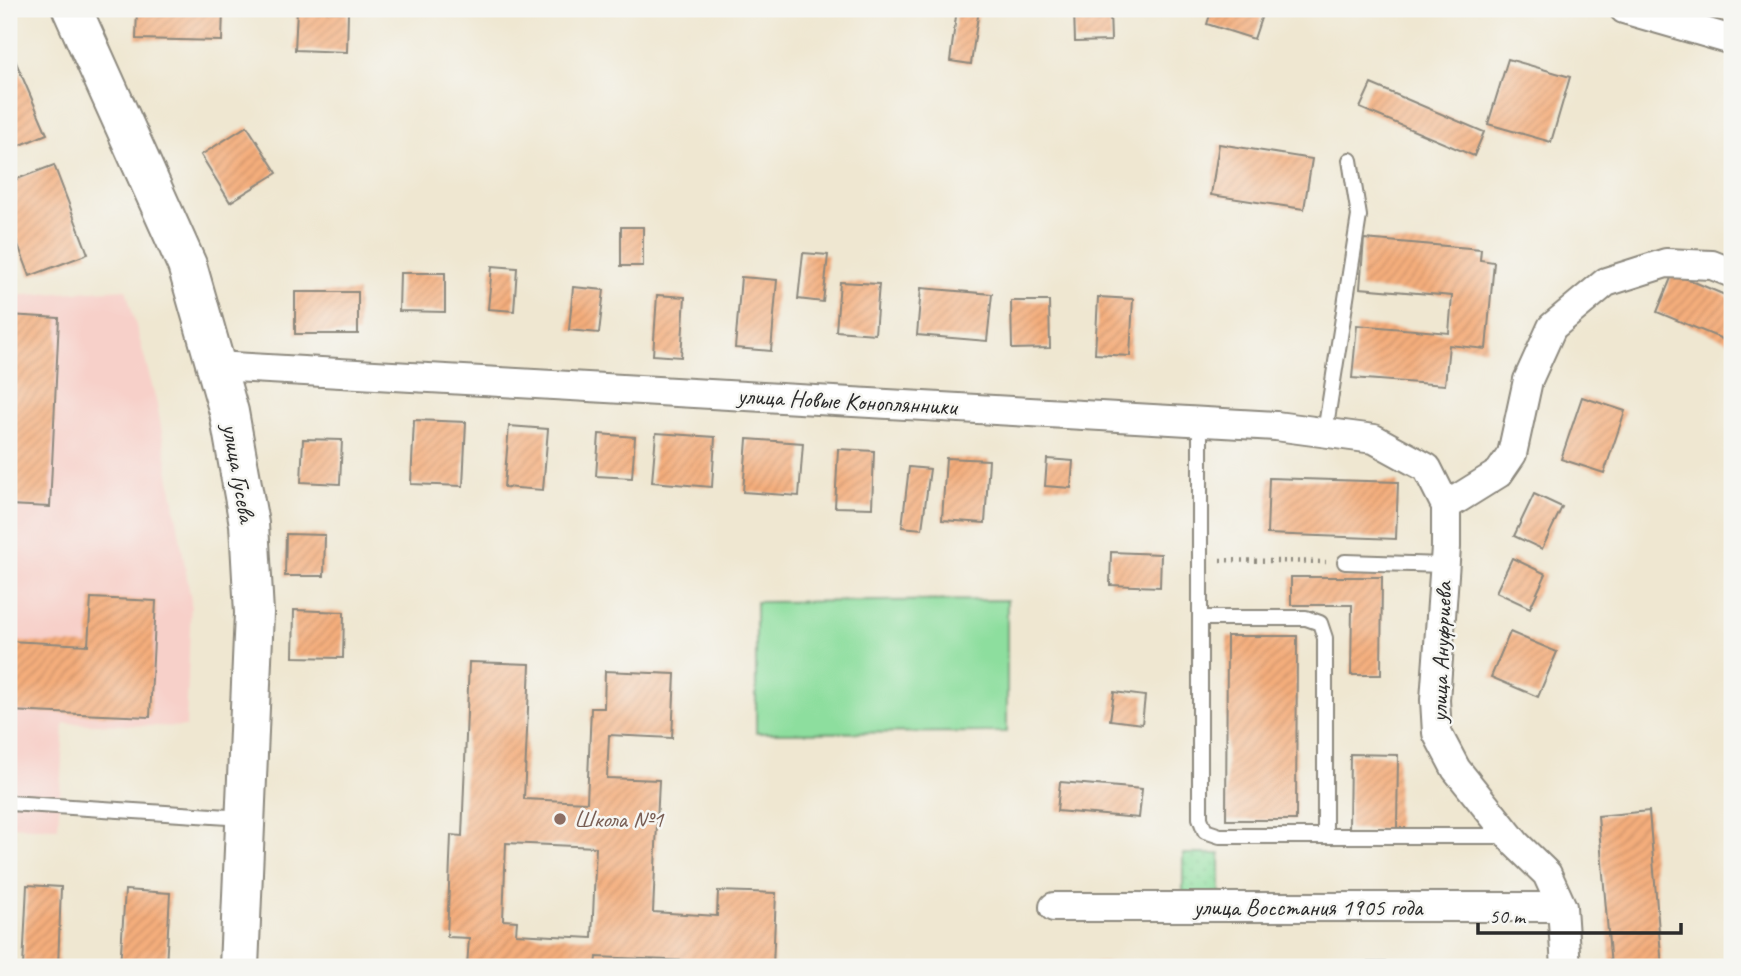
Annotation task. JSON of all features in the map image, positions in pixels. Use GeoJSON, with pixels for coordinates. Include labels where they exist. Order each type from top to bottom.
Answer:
{"type":"FeatureCollection","features":[{"type":"Feature","properties":{"kind":"main road","name":"улица Гусева"},"geometry":{"type":"LineString","coordinates":[[72,9],[187,265],[229,412],[249,524],[254,613],[239,967]]}},
{"type":"Feature","properties":{"kind":"street"},"geometry":{"type":"LineString","coordinates":[[1624,9],[1732,40]]}},
{"type":"Feature","properties":{"kind":"street"},"geometry":{"type":"LineString","coordinates":[[1447,506],[1499,473],[1512,454],[1528,380],[1552,327],[1606,282],[1666,263],[1712,265],[1732,273]]}},
{"type":"Feature","properties":{"kind":"street","name":"улица Новые Коноплянники"},"geometry":{"type":"LineString","coordinates":[[216,366],[1276,426],[1374,439],[1427,468],[1447,506]]}},
{"type":"Feature","properties":{"kind":"street","name":"улица Ануфриева"},"geometry":{"type":"LineString","coordinates":[[1447,506],[1435,700],[1437,733],[1456,769],[1509,836],[1547,874],[1562,908],[1566,967]]}},
{"type":"Feature","properties":{"kind":"street","name":"улица Восстания 1905 года"},"geometry":{"type":"LineString","coordinates":[[1054,908],[1562,908]]}},
{"type":"Feature","properties":{"kind":"lane"},"geometry":{"type":"LineString","coordinates":[[1325,432],[1359,216],[1350,160]]}},
{"type":"Feature","properties":{"kind":"lane"},"geometry":{"type":"LineString","coordinates":[[1199,421],[1200,818],[1205,831],[1220,836],[1509,836]]}},
{"type":"Feature","properties":{"kind":"lane"},"geometry":{"type":"LineString","coordinates":[[1345,562],[1444,565]]}},
{"type":"Feature","properties":{"kind":"lane"},"geometry":{"type":"LineString","coordinates":[[1200,618],[1306,618],[1320,623],[1325,638],[1325,836]]}},
{"type":"Feature","properties":{"kind":"lane"},"geometry":{"type":"LineString","coordinates":[[9,803],[246,818]]}},
{"type":"Feature","properties":{"kind":"path"},"geometry":{"type":"LineString","coordinates":[[1199,559],[1345,562]]}},
{"type":"Feature","properties":{"kind":"shaded area"},"geometry":{"type":"Polygon","coordinates":[[[126,289],[157,404],[191,601],[186,727],[64,723],[58,828],[9,826],[9,296],[126,289]]]}},
{"type":"Feature","properties":{"kind":"green space"},"geometry":{"type":"Polygon","coordinates":[[[1007,600],[1007,732],[756,733],[756,602],[1007,600]]]}},
{"type":"Feature","properties":{"kind":"green space"},"geometry":{"type":"Polygon","coordinates":[[[1183,854],[1220,854],[1220,898],[1183,898],[1183,854]]]}},
{"type":"Feature","properties":{"kind":"building"},"geometry":{"type":"Polygon","coordinates":[[[137,9],[223,9],[222,41],[136,39],[137,9]]]}},
{"type":"Feature","properties":{"kind":"building"},"geometry":{"type":"Polygon","coordinates":[[[957,9],[979,9],[971,64],[950,61],[957,9]]]}},
{"type":"Feature","properties":{"kind":"building"},"geometry":{"type":"Polygon","coordinates":[[[1074,9],[1110,9],[1111,41],[1075,42],[1074,9]]]}},
{"type":"Feature","properties":{"kind":"building"},"geometry":{"type":"Polygon","coordinates":[[[1212,9],[1264,9],[1254,39],[1207,24],[1212,9]]]}},
{"type":"Feature","properties":{"kind":"building"},"geometry":{"type":"Polygon","coordinates":[[[297,10],[348,12],[347,52],[295,50],[297,10]]]}},
{"type":"Feature","properties":{"kind":"building"},"geometry":{"type":"Polygon","coordinates":[[[1508,59],[1570,77],[1551,142],[1488,124],[1508,59]]]}},
{"type":"Feature","properties":{"kind":"building"},"geometry":{"type":"Polygon","coordinates":[[[15,60],[47,134],[9,150],[9,63],[15,60]]]}},
{"type":"Feature","properties":{"kind":"building"},"geometry":{"type":"Polygon","coordinates":[[[1371,84],[1484,132],[1474,156],[1360,108],[1371,84]]]}},
{"type":"Feature","properties":{"kind":"building"},"geometry":{"type":"Polygon","coordinates":[[[247,126],[277,173],[230,202],[201,155],[247,126]]]}},
{"type":"Feature","properties":{"kind":"building"},"geometry":{"type":"Polygon","coordinates":[[[1219,144],[1312,159],[1304,209],[1211,195],[1219,144]]]}},
{"type":"Feature","properties":{"kind":"building"},"geometry":{"type":"Polygon","coordinates":[[[54,165],[88,254],[30,276],[9,221],[9,182],[54,165]]]}},
{"type":"Feature","properties":{"kind":"building"},"geometry":{"type":"Polygon","coordinates":[[[621,227],[643,227],[643,266],[621,266],[621,227]]]}},
{"type":"Feature","properties":{"kind":"building"},"geometry":{"type":"Polygon","coordinates":[[[1364,239],[1481,249],[1480,260],[1494,262],[1486,349],[1449,345],[1445,385],[1352,378],[1357,325],[1449,333],[1452,296],[1360,288],[1364,239]]]}},
{"type":"Feature","properties":{"kind":"building"},"geometry":{"type":"Polygon","coordinates":[[[803,253],[828,255],[823,302],[798,299],[803,253]]]}},
{"type":"Feature","properties":{"kind":"building"},"geometry":{"type":"Polygon","coordinates":[[[492,266],[517,268],[514,311],[488,309],[492,266]]]}},
{"type":"Feature","properties":{"kind":"building"},"geometry":{"type":"Polygon","coordinates":[[[400,273],[445,273],[445,312],[399,311],[400,273]]]}},
{"type":"Feature","properties":{"kind":"building"},"geometry":{"type":"Polygon","coordinates":[[[1673,273],[1732,298],[1732,343],[1657,312],[1673,273]]]}},
{"type":"Feature","properties":{"kind":"building"},"geometry":{"type":"Polygon","coordinates":[[[741,277],[777,280],[771,351],[735,348],[741,277]]]}},
{"type":"Feature","properties":{"kind":"building"},"geometry":{"type":"Polygon","coordinates":[[[840,282],[879,284],[875,334],[836,331],[840,282]]]}},
{"type":"Feature","properties":{"kind":"building"},"geometry":{"type":"Polygon","coordinates":[[[573,287],[604,290],[599,333],[569,330],[573,287]]]}},
{"type":"Feature","properties":{"kind":"building"},"geometry":{"type":"Polygon","coordinates":[[[921,288],[992,294],[987,341],[917,335],[921,288]]]}},
{"type":"Feature","properties":{"kind":"building"},"geometry":{"type":"Polygon","coordinates":[[[295,292],[358,292],[358,334],[295,334],[295,292]]]}},
{"type":"Feature","properties":{"kind":"building"},"geometry":{"type":"Polygon","coordinates":[[[657,295],[685,297],[681,357],[653,355],[657,295]]]}},
{"type":"Feature","properties":{"kind":"building"},"geometry":{"type":"Polygon","coordinates":[[[1098,297],[1133,299],[1130,356],[1095,354],[1098,297]]]}},
{"type":"Feature","properties":{"kind":"building"},"geometry":{"type":"Polygon","coordinates":[[[1011,301],[1049,301],[1050,348],[1012,349],[1011,301]]]}},
{"type":"Feature","properties":{"kind":"building"},"geometry":{"type":"Polygon","coordinates":[[[9,315],[59,318],[50,507],[9,505],[9,315]]]}},
{"type":"Feature","properties":{"kind":"building"},"geometry":{"type":"Polygon","coordinates":[[[1582,397],[1625,411],[1604,473],[1561,459],[1582,397]]]}},
{"type":"Feature","properties":{"kind":"building"},"geometry":{"type":"Polygon","coordinates":[[[414,420],[466,422],[463,486],[411,484],[414,420]]]}},
{"type":"Feature","properties":{"kind":"building"},"geometry":{"type":"Polygon","coordinates":[[[509,426],[548,429],[543,490],[504,487],[509,426]]]}},
{"type":"Feature","properties":{"kind":"building"},"geometry":{"type":"Polygon","coordinates":[[[656,433],[715,437],[712,487],[652,482],[656,433]]]}},
{"type":"Feature","properties":{"kind":"building"},"geometry":{"type":"Polygon","coordinates":[[[599,434],[635,437],[632,478],[596,476],[599,434]]]}},
{"type":"Feature","properties":{"kind":"building"},"geometry":{"type":"Polygon","coordinates":[[[303,439],[342,440],[340,484],[301,482],[303,439]]]}},
{"type":"Feature","properties":{"kind":"building"},"geometry":{"type":"Polygon","coordinates":[[[747,439],[803,443],[799,496],[743,492],[747,439]]]}},
{"type":"Feature","properties":{"kind":"building"},"geometry":{"type":"Polygon","coordinates":[[[838,449],[874,451],[872,508],[835,507],[838,449]]]}},
{"type":"Feature","properties":{"kind":"building"},"geometry":{"type":"Polygon","coordinates":[[[946,458],[989,460],[985,523],[942,520],[946,458]]]}},
{"type":"Feature","properties":{"kind":"building"},"geometry":{"type":"Polygon","coordinates":[[[1047,459],[1073,461],[1071,488],[1045,486],[1047,459]]]}},
{"type":"Feature","properties":{"kind":"building"},"geometry":{"type":"Polygon","coordinates":[[[909,467],[930,469],[922,529],[902,527],[909,467]]]}},
{"type":"Feature","properties":{"kind":"building"},"geometry":{"type":"Polygon","coordinates":[[[1269,478],[1398,482],[1396,539],[1267,534],[1269,478]]]}},
{"type":"Feature","properties":{"kind":"building"},"geometry":{"type":"Polygon","coordinates":[[[1534,494],[1562,507],[1542,549],[1514,536],[1534,494]]]}},
{"type":"Feature","properties":{"kind":"building"},"geometry":{"type":"Polygon","coordinates":[[[286,534],[325,535],[324,576],[285,576],[286,534]]]}},
{"type":"Feature","properties":{"kind":"building"},"geometry":{"type":"Polygon","coordinates":[[[1111,552],[1161,554],[1160,587],[1110,585],[1111,552]]]}},
{"type":"Feature","properties":{"kind":"building"},"geometry":{"type":"Polygon","coordinates":[[[1512,558],[1546,574],[1530,608],[1496,592],[1512,558]]]}},
{"type":"Feature","properties":{"kind":"building"},"geometry":{"type":"Polygon","coordinates":[[[1291,577],[1382,577],[1381,675],[1351,675],[1352,605],[1291,605],[1291,577]]]}},
{"type":"Feature","properties":{"kind":"building"},"geometry":{"type":"Polygon","coordinates":[[[91,598],[156,601],[150,717],[9,711],[9,641],[88,645],[91,598]]]}},
{"type":"Feature","properties":{"kind":"building"},"geometry":{"type":"Polygon","coordinates":[[[294,610],[344,612],[343,658],[293,657],[294,610]]]}},
{"type":"Feature","properties":{"kind":"building"},"geometry":{"type":"Polygon","coordinates":[[[1510,632],[1557,652],[1538,697],[1491,677],[1510,632]]]}},
{"type":"Feature","properties":{"kind":"building"},"geometry":{"type":"Polygon","coordinates":[[[1227,636],[1297,636],[1296,820],[1226,820],[1227,636]]]}},
{"type":"Feature","properties":{"kind":"building","name":"Школа №1"},"geometry":{"type":"Polygon","coordinates":[[[469,662],[530,664],[524,799],[587,802],[591,708],[604,708],[605,671],[675,674],[672,738],[609,735],[607,778],[659,780],[653,912],[717,916],[718,891],[776,893],[773,967],[714,967],[714,962],[597,957],[596,967],[467,967],[469,938],[447,937],[451,835],[462,836],[469,662]],[[506,843],[503,920],[517,921],[516,934],[592,938],[596,847],[506,843]]]}},
{"type":"Feature","properties":{"kind":"building"},"geometry":{"type":"Polygon","coordinates":[[[1114,692],[1145,696],[1142,724],[1110,720],[1114,692]]]}},
{"type":"Feature","properties":{"kind":"building"},"geometry":{"type":"Polygon","coordinates":[[[1350,754],[1398,755],[1397,830],[1349,829],[1350,754]]]}},
{"type":"Feature","properties":{"kind":"building"},"geometry":{"type":"Polygon","coordinates":[[[1060,782],[1142,789],[1139,818],[1057,811],[1060,782]]]}},
{"type":"Feature","properties":{"kind":"building"},"geometry":{"type":"Polygon","coordinates":[[[1649,811],[1662,967],[1611,967],[1598,816],[1649,811]]]}},
{"type":"Feature","properties":{"kind":"building"},"geometry":{"type":"Polygon","coordinates":[[[27,885],[61,887],[58,967],[23,967],[27,885]]]}},
{"type":"Feature","properties":{"kind":"building"},"geometry":{"type":"Polygon","coordinates":[[[125,890],[170,893],[166,967],[120,967],[125,890]]]}},
{"type":"Feature","properties":{"kind":"building"},"geometry":{"type":"Polygon","coordinates":[[[1440,962],[1440,967],[1018,967],[1018,963],[1440,962]]]}},
{"type":"Feature","properties":{"kind":"place","name":"Школа №1"},"geometry":{"type":"Point","coordinates":[560,819]}}]}
